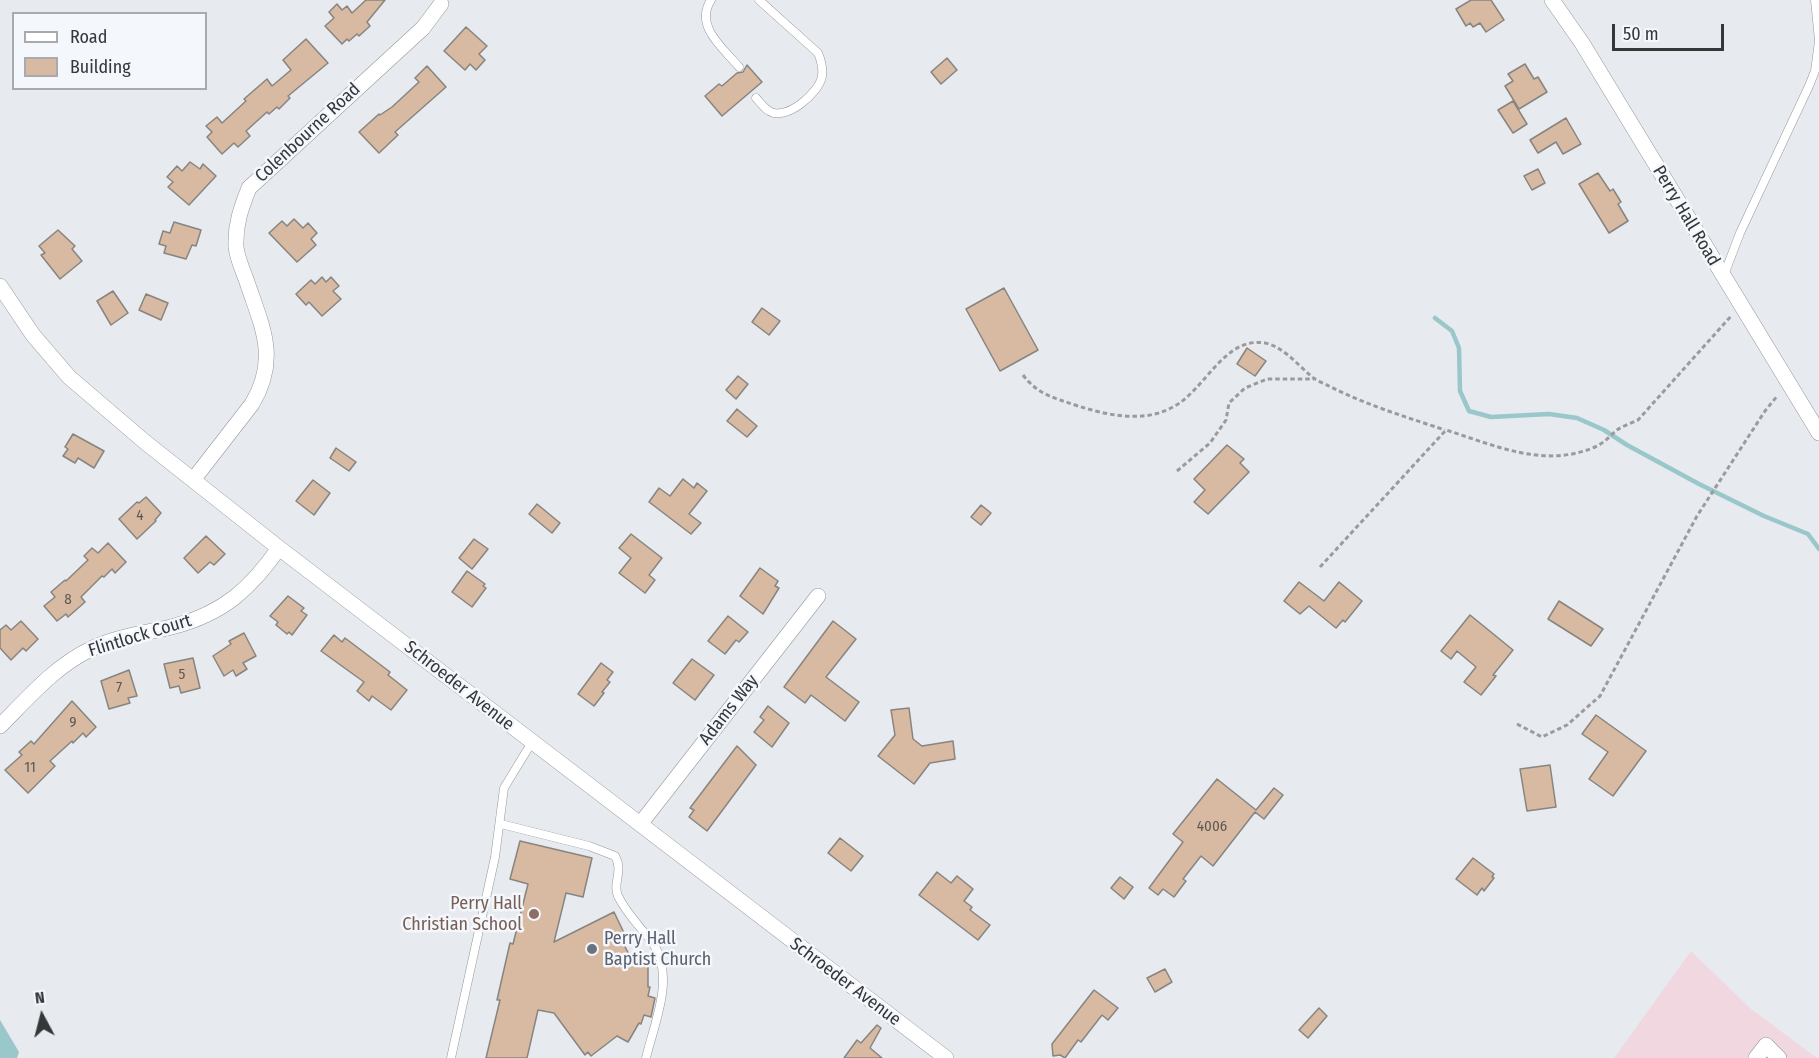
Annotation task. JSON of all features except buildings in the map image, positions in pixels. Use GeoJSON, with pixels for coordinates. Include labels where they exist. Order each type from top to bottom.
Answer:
{"type":"FeatureCollection","features":[{"type":"Feature","properties":{"kind":"street","name":"Perry Hall Road"},"geometry":{"type":"LineString","coordinates":[[1552,0],[1582,44],[1819,434]]}},
{"type":"Feature","properties":{"kind":"street","name":"Colenbourne Road"},"geometry":{"type":"LineString","coordinates":[[193,480],[252,404],[260,391],[267,366],[266,344],[236,250],[237,220],[249,188],[423,28],[441,4]]}},
{"type":"Feature","properties":{"kind":"street","name":"Schroeder Avenue"},"geometry":{"type":"LineString","coordinates":[[0,286],[33,335],[69,377],[88,395],[279,548],[946,1058]]}},
{"type":"Feature","properties":{"kind":"street","name":"Flintlock Court"},"geometry":{"type":"LineString","coordinates":[[0,726],[47,679],[68,662],[92,648],[203,617],[225,605],[260,576],[279,548]]}},
{"type":"Feature","properties":{"kind":"street","name":"Adams Way"},"geometry":{"type":"LineString","coordinates":[[641,823],[818,596]]}},
{"type":"Feature","properties":{"kind":"street"},"geometry":{"type":"LineString","coordinates":[[1755,1058],[1766,1045],[1779,1058]]}},
{"type":"Feature","properties":{"kind":"lane"},"geometry":{"type":"LineString","coordinates":[[711,0],[707,6],[704,21],[739,68]]}},
{"type":"Feature","properties":{"kind":"lane"},"geometry":{"type":"LineString","coordinates":[[756,98],[769,111],[777,114],[786,113],[806,99],[819,86],[822,77],[821,60],[818,53],[759,0]]}},
{"type":"Feature","properties":{"kind":"lane"},"geometry":{"type":"LineString","coordinates":[[1723,276],[1740,233],[1815,71],[1819,40],[1815,0]]}},
{"type":"Feature","properties":{"kind":"lane"},"geometry":{"type":"LineString","coordinates":[[451,1058],[501,824],[504,788],[532,742]]}},
{"type":"Feature","properties":{"kind":"lane"},"geometry":{"type":"LineString","coordinates":[[501,824],[589,846],[615,856],[620,865],[616,892],[626,912],[654,946],[663,967],[663,989],[646,1058]]}},
{"type":"Feature","properties":{"kind":"path"},"geometry":{"type":"LineString","coordinates":[[1023,375],[1032,387],[1061,400],[1090,410],[1134,417],[1171,409],[1184,401],[1228,354],[1244,344],[1267,343],[1332,388],[1398,415],[1519,453],[1550,457],[1568,455],[1595,447],[1610,438],[1618,429],[1638,420],[1742,305]]}},
{"type":"Feature","properties":{"kind":"path"},"geometry":{"type":"LineString","coordinates":[[1177,471],[1209,443],[1226,420],[1229,403],[1245,388],[1267,379],[1316,379]]}},
{"type":"Feature","properties":{"kind":"path"},"geometry":{"type":"LineString","coordinates":[[1516,724],[1542,737],[1567,725],[1600,696],[1697,516],[1765,411],[1789,382]]}},
{"type":"Feature","properties":{"kind":"path"},"geometry":{"type":"LineString","coordinates":[[1320,567],[1446,430]]}},
{"type":"Feature","properties":{"kind":"shaded area"},"geometry":{"type":"Polygon","coordinates":[[[1691,951],[1751,1009],[1817,1058],[1614,1058],[1691,951]]]}},
{"type":"Feature","properties":{"kind":"water"},"geometry":{"type":"Polygon","coordinates":[[[0,1020],[19,1052],[17,1058],[0,1058],[0,1020]]]}},
{"type":"Feature","properties":{"kind":"waterway"},"geometry":{"type":"LineString","coordinates":[[1435,318],[1452,331],[1459,348],[1460,391],[1469,411],[1491,417],[1549,414],[1577,418],[1604,430],[1699,484],[1764,516],[1808,534],[1819,549]]}},
{"type":"Feature","properties":{"kind":"place","name":"Perry Hall Christian School"},"geometry":{"type":"Point","coordinates":[534,914]}},
{"type":"Feature","properties":{"kind":"place","name":"Perry Hall Baptist Church"},"geometry":{"type":"Point","coordinates":[592,949]}}]}
